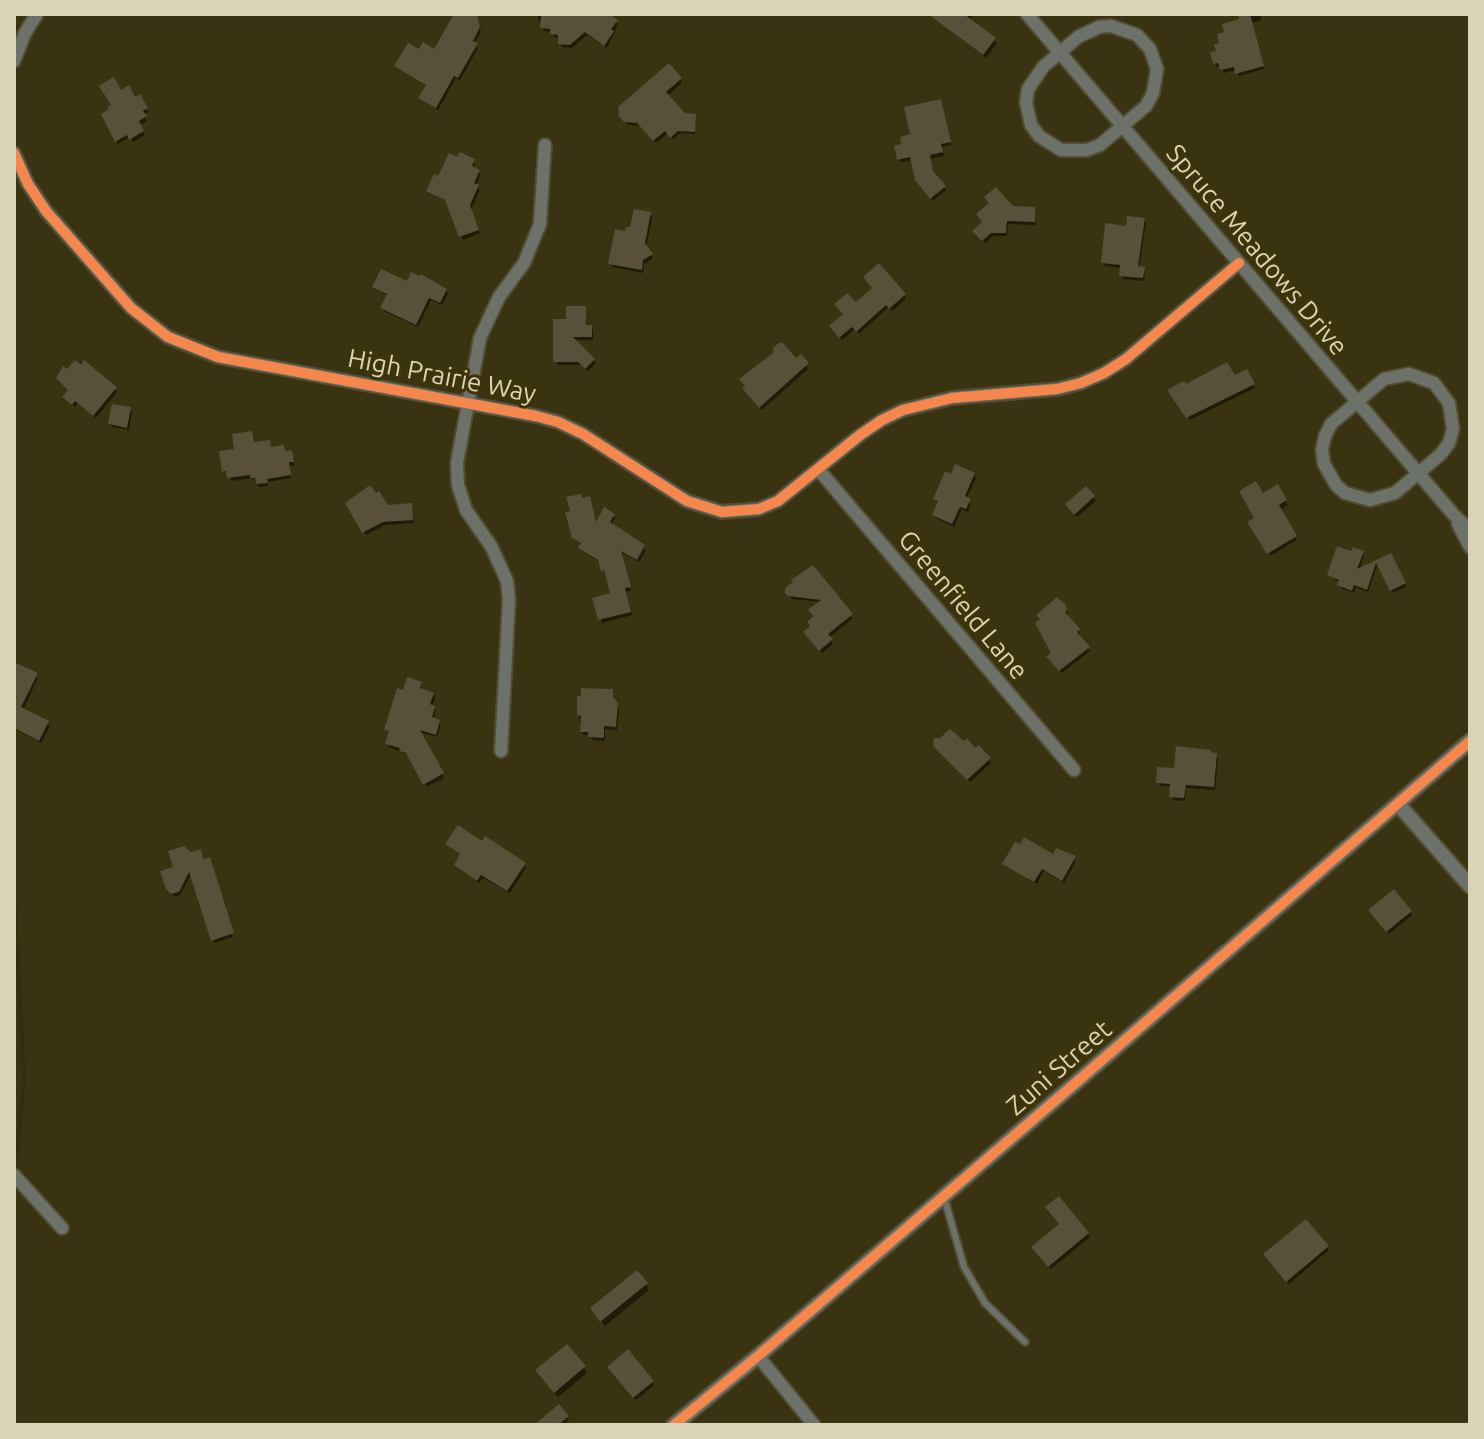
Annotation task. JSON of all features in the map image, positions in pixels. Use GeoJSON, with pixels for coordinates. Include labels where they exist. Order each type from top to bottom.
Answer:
{"type":"FeatureCollection","features":[{"type":"Feature","properties":{"kind":"street"},"geometry":{"type":"LineString","coordinates":[[14,58],[37,14]]}},
{"type":"Feature","properties":{"kind":"street","name":"Spruce Meadows Drive"},"geometry":{"type":"LineString","coordinates":[[1027,14],[1453,514],[1470,530]]}},
{"type":"Feature","properties":{"kind":"street"},"geometry":{"type":"LineString","coordinates":[[1099,27],[1125,29],[1146,44],[1153,55],[1157,69],[1153,93],[1146,106],[1100,145],[1074,152],[1061,150],[1039,136],[1028,115],[1028,89],[1043,67],[1060,52],[1078,37],[1099,27]]}},
{"type":"Feature","properties":{"kind":"street"},"geometry":{"type":"LineString","coordinates":[[501,751],[509,599],[501,563],[474,525],[460,494],[457,463],[480,338],[487,317],[524,263],[540,224],[545,145]]}},
{"type":"Feature","properties":{"kind":"street","name":"High Prairie Way"},"geometry":{"type":"LineString","coordinates":[[14,152],[40,203],[131,308],[168,337],[218,357],[558,422],[583,434],[687,501],[722,512],[759,509],[778,501],[882,420],[914,407],[952,398],[1057,389],[1104,373],[1126,359],[1239,263]]}},
{"type":"Feature","properties":{"kind":"street"},"geometry":{"type":"LineString","coordinates":[[1395,375],[1422,377],[1443,392],[1453,415],[1453,429],[1441,454],[1419,474],[1395,493],[1383,498],[1357,498],[1336,485],[1324,464],[1322,450],[1331,424],[1356,400],[1384,379],[1395,375]]}},
{"type":"Feature","properties":{"kind":"street","name":"Greenfield Lane"},"geometry":{"type":"LineString","coordinates":[[818,469],[1074,770]]}},
{"type":"Feature","properties":{"kind":"street","name":"Spruce Meadows Drive"},"geometry":{"type":"LineString","coordinates":[[1453,514],[1470,547]]}},
{"type":"Feature","properties":{"kind":"street","name":"Zuni Street"},"geometry":{"type":"LineString","coordinates":[[674,1425],[758,1356],[1470,741]]}},
{"type":"Feature","properties":{"kind":"street"},"geometry":{"type":"LineString","coordinates":[[1398,804],[1470,886]]}},
{"type":"Feature","properties":{"kind":"street"},"geometry":{"type":"LineString","coordinates":[[14,1175],[62,1228]]}},
{"type":"Feature","properties":{"kind":"street"},"geometry":{"type":"LineString","coordinates":[[758,1356],[814,1425]]}},
{"type":"Feature","properties":{"kind":"lane"},"geometry":{"type":"LineString","coordinates":[[941,1198],[946,1204],[964,1267],[985,1303],[1025,1342]]}},
{"type":"Feature","properties":{"kind":"building"},"geometry":{"type":"Polygon","coordinates":[[[454,14],[477,14],[480,27],[473,41],[478,43],[436,108],[418,98],[426,85],[394,66],[408,43],[419,49],[423,42],[434,49],[454,14]]]}},
{"type":"Feature","properties":{"kind":"building"},"geometry":{"type":"Polygon","coordinates":[[[541,14],[609,14],[618,20],[604,46],[585,32],[570,45],[558,44],[558,35],[550,34],[550,29],[540,28],[541,14]]]}},
{"type":"Feature","properties":{"kind":"building"},"geometry":{"type":"Polygon","coordinates":[[[928,14],[964,14],[996,38],[983,55],[928,14]]]}},
{"type":"Feature","properties":{"kind":"building"},"geometry":{"type":"Polygon","coordinates":[[[1238,14],[1250,14],[1264,66],[1235,74],[1234,67],[1220,70],[1218,63],[1213,64],[1210,52],[1216,51],[1214,44],[1219,43],[1217,34],[1224,32],[1222,24],[1239,19],[1238,14]]]}},
{"type":"Feature","properties":{"kind":"building"},"geometry":{"type":"Polygon","coordinates":[[[669,63],[682,78],[666,92],[685,113],[696,114],[695,132],[678,131],[670,138],[665,131],[653,141],[637,123],[624,122],[619,116],[618,107],[669,63]]]}},
{"type":"Feature","properties":{"kind":"building"},"geometry":{"type":"Polygon","coordinates":[[[114,77],[121,90],[129,85],[135,97],[140,94],[148,108],[143,111],[147,116],[139,121],[144,131],[129,140],[127,135],[115,142],[101,114],[111,105],[99,86],[114,77]]]}},
{"type":"Feature","properties":{"kind":"building"},"geometry":{"type":"Polygon","coordinates":[[[941,99],[951,142],[941,144],[943,152],[930,155],[933,171],[946,186],[930,199],[915,180],[910,157],[897,160],[894,146],[901,144],[900,137],[910,134],[904,107],[941,99]]]}},
{"type":"Feature","properties":{"kind":"building"},"geometry":{"type":"Polygon","coordinates":[[[460,152],[475,159],[472,166],[480,170],[474,183],[479,185],[470,205],[479,230],[459,237],[445,200],[426,191],[434,174],[438,176],[449,153],[457,157],[460,152]]]}},
{"type":"Feature","properties":{"kind":"building"},"geometry":{"type":"Polygon","coordinates":[[[996,187],[1013,206],[1035,207],[1035,222],[1007,221],[1006,233],[991,233],[982,241],[972,231],[982,222],[976,214],[989,203],[984,197],[996,187]]]}},
{"type":"Feature","properties":{"kind":"building"},"geometry":{"type":"Polygon","coordinates":[[[634,209],[651,212],[645,243],[653,254],[643,260],[642,270],[608,264],[615,229],[625,231],[626,227],[630,227],[634,209]]]}},
{"type":"Feature","properties":{"kind":"building"},"geometry":{"type":"Polygon","coordinates":[[[1127,216],[1145,218],[1138,266],[1145,267],[1143,278],[1119,276],[1120,265],[1101,263],[1105,223],[1126,226],[1127,216]]]}},
{"type":"Feature","properties":{"kind":"building"},"geometry":{"type":"Polygon","coordinates":[[[879,263],[906,294],[889,309],[886,305],[856,332],[852,327],[839,338],[829,326],[843,314],[834,304],[847,293],[856,302],[872,288],[863,277],[879,263]]]}},
{"type":"Feature","properties":{"kind":"building"},"geometry":{"type":"Polygon","coordinates":[[[381,269],[407,281],[411,272],[421,274],[447,289],[440,303],[429,298],[416,325],[380,308],[387,294],[372,287],[381,269]]]}},
{"type":"Feature","properties":{"kind":"building"},"geometry":{"type":"Polygon","coordinates":[[[566,306],[586,306],[586,325],[592,325],[592,337],[573,337],[595,359],[585,369],[578,362],[554,362],[553,359],[553,319],[566,319],[566,306]]]}},
{"type":"Feature","properties":{"kind":"building"},"geometry":{"type":"Polygon","coordinates":[[[783,343],[796,358],[801,354],[809,363],[759,408],[742,388],[745,386],[739,379],[773,353],[773,348],[783,343]]]}},
{"type":"Feature","properties":{"kind":"building"},"geometry":{"type":"Polygon","coordinates":[[[75,360],[81,365],[84,360],[117,387],[93,416],[75,401],[72,405],[62,397],[68,390],[56,378],[63,366],[67,369],[75,360]]]}},
{"type":"Feature","properties":{"kind":"building"},"geometry":{"type":"Polygon","coordinates":[[[1227,362],[1235,375],[1247,369],[1255,384],[1186,418],[1167,390],[1184,381],[1186,384],[1227,362]]]}},
{"type":"Feature","properties":{"kind":"building"},"geometry":{"type":"Polygon","coordinates":[[[112,404],[131,407],[127,428],[108,424],[112,404]]]}},
{"type":"Feature","properties":{"kind":"building"},"geometry":{"type":"Polygon","coordinates":[[[252,431],[254,442],[270,440],[271,447],[284,445],[285,451],[292,450],[294,462],[289,462],[291,475],[256,484],[255,478],[250,478],[250,475],[227,478],[226,471],[222,472],[219,451],[234,449],[232,434],[252,431]]]}},
{"type":"Feature","properties":{"kind":"building"},"geometry":{"type":"Polygon","coordinates":[[[955,464],[975,473],[965,496],[971,499],[966,509],[960,507],[952,524],[932,515],[938,501],[933,499],[945,471],[951,474],[955,464]]]}},
{"type":"Feature","properties":{"kind":"building"},"geometry":{"type":"Polygon","coordinates":[[[1256,481],[1263,493],[1278,484],[1287,500],[1279,505],[1297,536],[1267,554],[1247,522],[1254,518],[1239,491],[1256,481]]]}},
{"type":"Feature","properties":{"kind":"building"},"geometry":{"type":"Polygon","coordinates":[[[370,485],[376,493],[379,491],[388,505],[412,503],[413,520],[383,522],[362,533],[345,503],[370,485]]]}},
{"type":"Feature","properties":{"kind":"building"},"geometry":{"type":"Polygon","coordinates":[[[1086,486],[1095,496],[1074,515],[1065,504],[1086,486]]]}},
{"type":"Feature","properties":{"kind":"building"},"geometry":{"type":"Polygon","coordinates":[[[581,494],[582,498],[590,496],[596,522],[604,507],[615,514],[610,522],[645,545],[637,560],[621,551],[631,587],[625,588],[631,612],[598,620],[592,598],[610,593],[604,570],[601,571],[598,560],[578,548],[581,543],[572,538],[565,512],[570,511],[566,497],[581,494]]]}},
{"type":"Feature","properties":{"kind":"building"},"geometry":{"type":"Polygon","coordinates":[[[1337,546],[1364,551],[1357,569],[1391,553],[1406,583],[1390,591],[1376,563],[1367,590],[1354,585],[1352,591],[1337,585],[1339,580],[1327,575],[1337,546]]]}},
{"type":"Feature","properties":{"kind":"building"},"geometry":{"type":"Polygon","coordinates":[[[813,565],[853,614],[828,634],[833,639],[819,651],[803,632],[814,616],[808,610],[821,600],[785,593],[785,588],[793,582],[791,580],[813,565]]]}},
{"type":"Feature","properties":{"kind":"building"},"geometry":{"type":"Polygon","coordinates":[[[1057,597],[1065,604],[1065,612],[1090,647],[1059,671],[1046,656],[1051,653],[1035,623],[1040,619],[1036,615],[1057,597]]]}},
{"type":"Feature","properties":{"kind":"building"},"geometry":{"type":"Polygon","coordinates":[[[14,662],[38,673],[21,707],[49,721],[39,741],[14,728],[14,662]]]}},
{"type":"Feature","properties":{"kind":"building"},"geometry":{"type":"Polygon","coordinates":[[[407,677],[422,682],[420,688],[434,693],[430,704],[435,706],[432,717],[440,720],[436,735],[420,730],[444,773],[423,785],[406,753],[385,744],[389,731],[384,730],[397,688],[403,690],[407,677]]]}},
{"type":"Feature","properties":{"kind":"building"},"geometry":{"type":"Polygon","coordinates":[[[581,688],[613,689],[613,697],[618,703],[616,727],[604,726],[604,738],[588,737],[588,732],[580,732],[577,696],[581,696],[581,688]]]}},
{"type":"Feature","properties":{"kind":"building"},"geometry":{"type":"Polygon","coordinates":[[[950,729],[964,741],[967,738],[975,748],[979,745],[991,758],[967,780],[933,746],[934,738],[940,738],[950,729]]]}},
{"type":"Feature","properties":{"kind":"building"},"geometry":{"type":"Polygon","coordinates":[[[1176,746],[1217,753],[1214,787],[1186,785],[1184,798],[1169,797],[1170,784],[1156,783],[1157,767],[1174,768],[1176,746]]]}},
{"type":"Feature","properties":{"kind":"building"},"geometry":{"type":"Polygon","coordinates":[[[458,825],[482,841],[485,836],[526,863],[507,891],[481,875],[477,881],[454,865],[460,854],[445,844],[458,825]]]}},
{"type":"Feature","properties":{"kind":"building"},"geometry":{"type":"Polygon","coordinates":[[[1024,837],[1053,854],[1056,848],[1076,856],[1062,881],[1042,869],[1034,882],[1002,864],[1015,842],[1020,844],[1024,837]]]}},
{"type":"Feature","properties":{"kind":"building"},"geometry":{"type":"Polygon","coordinates":[[[184,846],[191,852],[201,849],[203,859],[210,857],[234,933],[211,941],[189,872],[179,892],[171,894],[166,889],[160,871],[173,867],[168,851],[184,846]]]}},
{"type":"Feature","properties":{"kind":"building"},"geometry":{"type":"Polygon","coordinates":[[[1394,889],[1412,911],[1386,932],[1368,910],[1394,889]]]}},
{"type":"Feature","properties":{"kind":"building"},"geometry":{"type":"Polygon","coordinates":[[[1059,1196],[1089,1233],[1048,1267],[1031,1247],[1059,1224],[1045,1207],[1059,1196]]]}},
{"type":"Feature","properties":{"kind":"building"},"geometry":{"type":"Polygon","coordinates":[[[1306,1219],[1329,1246],[1286,1282],[1263,1254],[1306,1219]]]}},
{"type":"Feature","properties":{"kind":"building"},"geometry":{"type":"Polygon","coordinates":[[[637,1270],[648,1283],[600,1322],[590,1308],[637,1270]]]}},
{"type":"Feature","properties":{"kind":"building"},"geometry":{"type":"Polygon","coordinates":[[[567,1344],[586,1366],[554,1393],[535,1370],[567,1344]]]}},
{"type":"Feature","properties":{"kind":"building"},"geometry":{"type":"Polygon","coordinates":[[[628,1349],[654,1381],[633,1398],[607,1367],[628,1349]]]}},
{"type":"Feature","properties":{"kind":"building"},"geometry":{"type":"Polygon","coordinates":[[[559,1404],[569,1416],[558,1425],[534,1425],[559,1404]]]}},
{"type":"Feature","properties":{"kind":"waterway"},"geometry":{"type":"LineString","coordinates":[[14,890],[24,1077],[17,1157]]}},
{"type":"Feature","properties":{"kind":"cycle path"},"geometry":{"type":"LineString","coordinates":[[14,153],[28,184],[46,211],[131,308],[168,337],[218,357],[558,422],[583,434],[687,501],[722,512],[759,509],[778,501],[860,435],[903,410],[952,398],[1057,389],[1104,373],[1126,359],[1239,263]]}},
{"type":"Feature","properties":{"kind":"cycle path"},"geometry":{"type":"LineString","coordinates":[[674,1425],[758,1356],[1470,741]]}}]}
